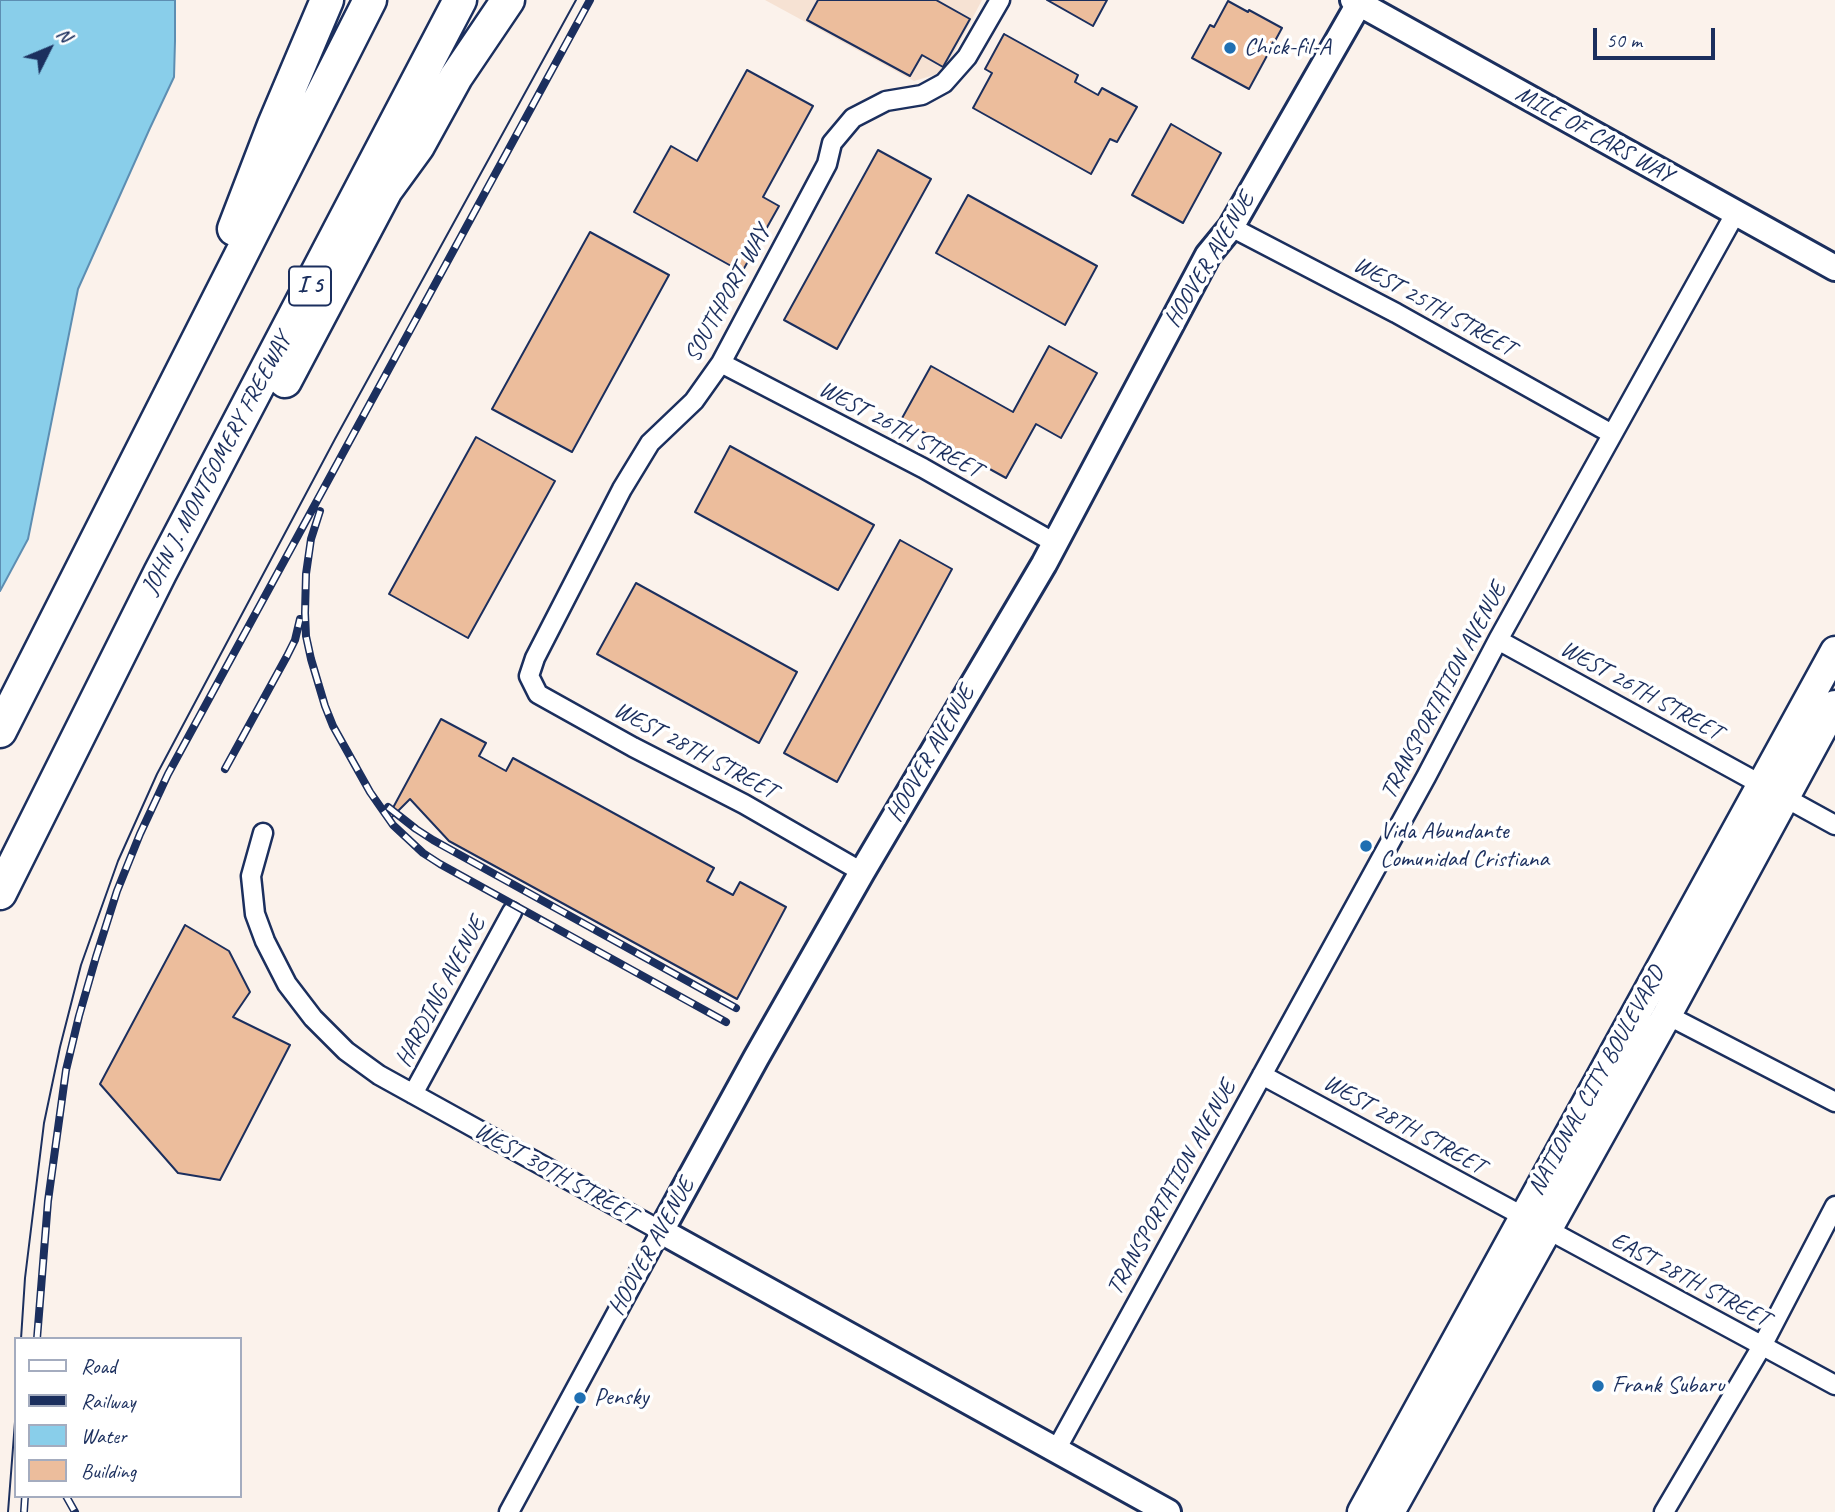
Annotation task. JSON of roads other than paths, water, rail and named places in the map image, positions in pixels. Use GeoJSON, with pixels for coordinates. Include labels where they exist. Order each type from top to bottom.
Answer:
{"type":"FeatureCollection","features":[{"type":"Feature","properties":{"kind":"highway"},"geometry":{"type":"LineString","coordinates":[[173,387],[274,125],[327,0]]}},
{"type":"Feature","properties":{"kind":"highway"},"geometry":{"type":"LineString","coordinates":[[0,731],[370,0]]}},
{"type":"Feature","properties":{"kind":"highway","name":"JOHN J. MONTGOMERY FREEWAY"},"geometry":{"type":"LineString","coordinates":[[0,894],[160,573],[460,0]]}},
{"type":"Feature","properties":{"kind":"highway"},"geometry":{"type":"LineString","coordinates":[[160,573],[280,391],[387,190],[418,146],[457,77],[508,0]]}},
{"type":"Feature","properties":{"kind":"main road","name":"NATIONAL CITY BOULEVARD"},"geometry":{"type":"LineString","coordinates":[[1390,1512],[1667,1015],[1835,651]]}},
{"type":"Feature","properties":{"kind":"main road","name":"NATIONAL CITY BOULEVARD"},"geometry":{"type":"LineString","coordinates":[[1362,1512],[1522,1217],[1772,792],[1835,705]]}},
{"type":"Feature","properties":{"kind":"street","name":"SOUTHPORT WAY"},"geometry":{"type":"LineString","coordinates":[[535,658],[622,489],[650,443],[694,401],[721,363],[827,164],[832,143],[853,118],[886,101],[922,95],[944,83],[967,57],[1000,0]]}},
{"type":"Feature","properties":{"kind":"street","name":"MILE OF CARS WAY"},"geometry":{"type":"LineString","coordinates":[[1357,1],[1835,268]]}},
{"type":"Feature","properties":{"kind":"street","name":"HOOVER AVENUE"},"geometry":{"type":"LineString","coordinates":[[509,1512],[756,1058],[1055,543],[1208,256],[1231,227],[1357,1]]}},
{"type":"Feature","properties":{"kind":"street","name":"TRANSPORTATION AVENUE"},"geometry":{"type":"LineString","coordinates":[[1056,1450],[1426,777],[1498,640],[1735,214]]}},
{"type":"Feature","properties":{"kind":"street","name":"WEST 25TH STREET"},"geometry":{"type":"LineString","coordinates":[[1231,227],[1396,313],[1612,434]]}},
{"type":"Feature","properties":{"kind":"street","name":"WEST 26TH STREET"},"geometry":{"type":"LineString","coordinates":[[721,363],[923,468],[1055,543]]}},
{"type":"Feature","properties":{"kind":"street","name":"WEST 26TH STREET"},"geometry":{"type":"LineString","coordinates":[[1498,640],[1835,825]]}},
{"type":"Feature","properties":{"kind":"street","name":"WEST 28TH STREET"},"geometry":{"type":"LineString","coordinates":[[535,658],[529,676],[538,694],[744,804],[862,872]]}},
{"type":"Feature","properties":{"kind":"street","name":"WEST 30TH STREET"},"geometry":{"type":"LineString","coordinates":[[263,833],[251,876],[256,914],[265,941],[287,984],[313,1018],[346,1051],[379,1075],[1168,1512]]}},
{"type":"Feature","properties":{"kind":"street","name":"HARDING AVENUE"},"geometry":{"type":"LineString","coordinates":[[413,1094],[512,912]]}},
{"type":"Feature","properties":{"kind":"street"},"geometry":{"type":"LineString","coordinates":[[1667,1015],[1835,1102]]}},
{"type":"Feature","properties":{"kind":"street","name":"WEST 28TH STREET"},"geometry":{"type":"LineString","coordinates":[[1262,1075],[1522,1217]]}},
{"type":"Feature","properties":{"kind":"street"},"geometry":{"type":"LineString","coordinates":[[1664,1512],[1762,1346],[1835,1206]]}},
{"type":"Feature","properties":{"kind":"street","name":"EAST 28TH STREET"},"geometry":{"type":"LineString","coordinates":[[1522,1217],[1835,1385]]}},
{"type":"Feature","properties":{"kind":"water"},"geometry":{"type":"Polygon","coordinates":[[[0,0],[175,0],[175,41],[174,77],[78,289],[28,539],[0,591],[0,0]]]}},
{"type":"Feature","properties":{"kind":"tram line"},"geometry":{"type":"LineString","coordinates":[[21,1337],[25,1278],[44,1123],[81,965],[118,861],[157,774],[335,439],[576,0]]}},
{"type":"Feature","properties":{"kind":"tram line"},"geometry":{"type":"LineString","coordinates":[[8,1512],[14,1435]]}},
{"type":"Feature","properties":{"kind":"railway"},"geometry":{"type":"LineString","coordinates":[[37,1337],[48,1201],[66,1070],[96,957],[117,891],[140,834],[168,774],[590,0]]}},
{"type":"Feature","properties":{"kind":"railway"},"geometry":{"type":"LineString","coordinates":[[320,511],[311,539],[306,574],[306,636],[311,659],[333,726],[370,792],[393,825],[423,853],[440,864],[726,1022]]}},
{"type":"Feature","properties":{"kind":"railway"},"geometry":{"type":"LineString","coordinates":[[225,769],[287,656],[295,640],[300,619]]}},
{"type":"Feature","properties":{"kind":"railway"},"geometry":{"type":"LineString","coordinates":[[388,807],[433,840],[736,1008]]}},
{"type":"Feature","properties":{"kind":"railway"},"geometry":{"type":"LineString","coordinates":[[24,1512],[25,1498]]}},
{"type":"Feature","properties":{"kind":"railway"},"geometry":{"type":"LineString","coordinates":[[67,1498],[75,1512]]}},
{"type":"Feature","properties":{"kind":"place","name":"Chick-fil-A"},"geometry":{"type":"Point","coordinates":[1230,48]}},
{"type":"Feature","properties":{"kind":"place","name":"Vida Abundante Comunidad Cristiana"},"geometry":{"type":"Point","coordinates":[1366,846]}},
{"type":"Feature","properties":{"kind":"place","name":"Frank Subaru"},"geometry":{"type":"Point","coordinates":[1598,1386]}},
{"type":"Feature","properties":{"kind":"place","name":"Pensky"},"geometry":{"type":"Point","coordinates":[580,1398]}}]}
